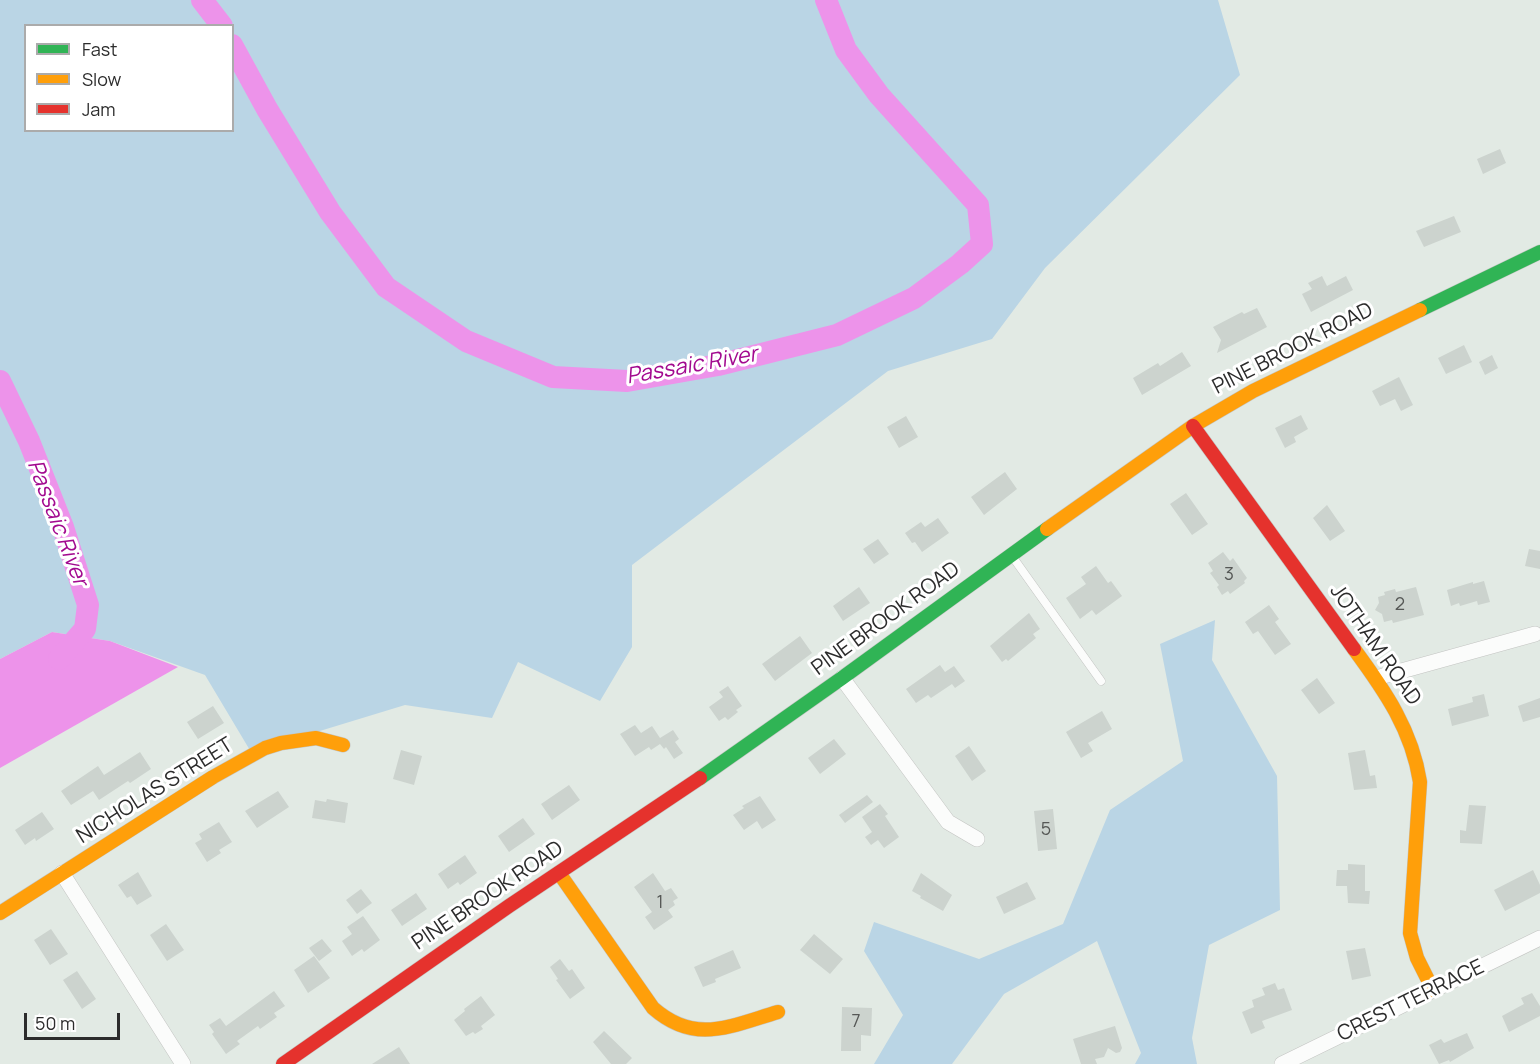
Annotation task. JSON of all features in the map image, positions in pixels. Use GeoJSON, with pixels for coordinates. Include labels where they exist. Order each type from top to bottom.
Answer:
{"type":"FeatureCollection","features":[{"type":"Feature","properties":{"kind":"street","name":"PINE BROOK ROAD"},"geometry":{"type":"LineString","coordinates":[[283,1064],[435,957],[645,817],[842,678],[1011,554],[1194,426],[1253,391],[1540,252]]}},
{"type":"Feature","properties":{"kind":"street","name":"JOTHAM ROAD"},"geometry":{"type":"LineString","coordinates":[[1194,426],[1376,678],[1405,723],[1418,764],[1420,782],[1410,933],[1417,958],[1433,990]]}},
{"type":"Feature","properties":{"kind":"street"},"geometry":{"type":"LineString","coordinates":[[1376,678],[1535,634]]}},
{"type":"Feature","properties":{"kind":"street"},"geometry":{"type":"LineString","coordinates":[[842,678],[948,822],[977,839]]}},
{"type":"Feature","properties":{"kind":"street","name":"NICHOLAS STREET"},"geometry":{"type":"LineString","coordinates":[[0,913],[213,777],[265,748],[281,743],[316,738],[343,745]]}},
{"type":"Feature","properties":{"kind":"street"},"geometry":{"type":"LineString","coordinates":[[62,873],[183,1064]]}},
{"type":"Feature","properties":{"kind":"street"},"geometry":{"type":"LineString","coordinates":[[559,873],[653,1008],[665,1020],[690,1031],[707,1031],[778,1012]]}},
{"type":"Feature","properties":{"kind":"street","name":"CREST TERRACE"},"geometry":{"type":"LineString","coordinates":[[1282,1064],[1540,938]]}},
{"type":"Feature","properties":{"kind":"lane"},"geometry":{"type":"LineString","coordinates":[[1011,554],[1101,681]]}},
{"type":"Feature","properties":{"kind":"shaded area"},"geometry":{"type":"Polygon","coordinates":[[[0,0],[1218,0],[1240,75],[1045,268],[992,339],[888,371],[632,565],[632,647],[600,701],[518,662],[492,718],[405,705],[251,752],[205,675],[110,641],[52,632],[0,659],[0,0]]]}},
{"type":"Feature","properties":{"kind":"shaded area"},"geometry":{"type":"Polygon","coordinates":[[[1215,620],[1212,660],[1277,776],[1280,910],[1209,945],[1192,1038],[1197,1064],[1135,1064],[1141,1053],[1097,941],[1004,994],[952,1064],[874,1064],[903,1015],[864,951],[874,922],[979,959],[1063,924],[1110,810],[1183,761],[1160,644],[1215,620]]]}},
{"type":"Feature","properties":{"kind":"shaded area"},"geometry":{"type":"Polygon","coordinates":[[[52,632],[110,641],[178,667],[0,768],[0,659],[52,632]]]}},
{"type":"Feature","properties":{"kind":"building"},"geometry":{"type":"Polygon","coordinates":[[[1500,149],[1506,163],[1483,174],[1477,159],[1500,149]]]}},
{"type":"Feature","properties":{"kind":"building"},"geometry":{"type":"Polygon","coordinates":[[[1454,216],[1461,232],[1424,247],[1416,231],[1454,216]]]}},
{"type":"Feature","properties":{"kind":"building"},"geometry":{"type":"Polygon","coordinates":[[[1322,276],[1327,286],[1346,276],[1353,290],[1311,312],[1302,294],[1312,289],[1308,283],[1322,276]]]}},
{"type":"Feature","properties":{"kind":"building"},"geometry":{"type":"Polygon","coordinates":[[[1257,308],[1267,327],[1217,353],[1221,340],[1213,327],[1242,312],[1244,314],[1257,308]]]}},
{"type":"Feature","properties":{"kind":"building"},"geometry":{"type":"Polygon","coordinates":[[[1464,345],[1472,362],[1446,374],[1438,358],[1464,345]]]}},
{"type":"Feature","properties":{"kind":"building"},"geometry":{"type":"Polygon","coordinates":[[[1182,352],[1191,366],[1142,395],[1133,378],[1158,363],[1160,366],[1182,352]]]}},
{"type":"Feature","properties":{"kind":"building"},"geometry":{"type":"Polygon","coordinates":[[[1492,355],[1498,368],[1485,375],[1479,362],[1492,355]]]}},
{"type":"Feature","properties":{"kind":"building"},"geometry":{"type":"Polygon","coordinates":[[[1399,377],[1413,405],[1401,411],[1395,399],[1380,406],[1372,391],[1399,377]]]}},
{"type":"Feature","properties":{"kind":"building"},"geometry":{"type":"Polygon","coordinates":[[[1301,415],[1308,429],[1294,437],[1296,442],[1285,448],[1275,428],[1301,415]]]}},
{"type":"Feature","properties":{"kind":"building"},"geometry":{"type":"Polygon","coordinates":[[[906,416],[918,437],[899,448],[887,427],[906,416]]]}},
{"type":"Feature","properties":{"kind":"building"},"geometry":{"type":"Polygon","coordinates":[[[1005,472],[1017,489],[984,515],[971,497],[1005,472]]]}},
{"type":"Feature","properties":{"kind":"building"},"geometry":{"type":"Polygon","coordinates":[[[1186,493],[1208,524],[1192,535],[1170,504],[1186,493]]]}},
{"type":"Feature","properties":{"kind":"building"},"geometry":{"type":"Polygon","coordinates":[[[1327,505],[1345,531],[1330,541],[1313,518],[1327,505]]]}},
{"type":"Feature","properties":{"kind":"building"},"geometry":{"type":"Polygon","coordinates":[[[938,518],[949,533],[922,552],[905,533],[921,522],[925,527],[938,518]]]}},
{"type":"Feature","properties":{"kind":"building"},"geometry":{"type":"Polygon","coordinates":[[[878,539],[889,554],[874,564],[863,549],[878,539]]]}},
{"type":"Feature","properties":{"kind":"building"},"geometry":{"type":"Polygon","coordinates":[[[1529,549],[1540,551],[1540,569],[1525,566],[1529,549]]]}},
{"type":"Feature","properties":{"kind":"building"},"geometry":{"type":"Polygon","coordinates":[[[1223,552],[1230,561],[1233,558],[1247,578],[1245,583],[1230,594],[1228,591],[1222,595],[1217,587],[1219,585],[1210,573],[1213,571],[1208,563],[1223,552]]]}},
{"type":"Feature","properties":{"kind":"building"},"geometry":{"type":"Polygon","coordinates":[[[1096,566],[1108,583],[1111,581],[1122,596],[1096,615],[1092,610],[1080,619],[1066,598],[1086,584],[1081,577],[1096,566]]]}},
{"type":"Feature","properties":{"kind":"building"},"geometry":{"type":"Polygon","coordinates":[[[1484,581],[1490,602],[1478,605],[1477,601],[1451,606],[1447,590],[1484,581]]]}},
{"type":"Feature","properties":{"kind":"building"},"geometry":{"type":"Polygon","coordinates":[[[859,587],[870,603],[843,621],[833,606],[859,587]]]}},
{"type":"Feature","properties":{"kind":"building"},"geometry":{"type":"Polygon","coordinates":[[[1416,587],[1424,615],[1393,623],[1392,620],[1384,622],[1382,614],[1375,610],[1379,603],[1378,597],[1385,595],[1384,592],[1395,589],[1396,592],[1416,587]]]}},
{"type":"Feature","properties":{"kind":"building"},"geometry":{"type":"Polygon","coordinates":[[[1269,605],[1279,619],[1275,622],[1291,644],[1275,655],[1258,631],[1253,634],[1245,622],[1269,605]]]}},
{"type":"Feature","properties":{"kind":"building"},"geometry":{"type":"Polygon","coordinates":[[[1029,613],[1040,629],[1033,634],[1036,638],[1008,661],[1006,659],[1002,662],[990,646],[1029,613]]]}},
{"type":"Feature","properties":{"kind":"building"},"geometry":{"type":"Polygon","coordinates":[[[800,636],[812,653],[775,681],[762,664],[800,636]]]}},
{"type":"Feature","properties":{"kind":"building"},"geometry":{"type":"Polygon","coordinates":[[[940,665],[945,672],[954,666],[965,681],[955,688],[952,684],[931,698],[928,695],[916,703],[906,689],[940,665]]]}},
{"type":"Feature","properties":{"kind":"building"},"geometry":{"type":"Polygon","coordinates":[[[1317,678],[1335,703],[1319,714],[1301,690],[1317,678]]]}},
{"type":"Feature","properties":{"kind":"building"},"geometry":{"type":"Polygon","coordinates":[[[728,686],[742,706],[728,720],[725,717],[719,721],[709,707],[723,697],[719,692],[728,686]]]}},
{"type":"Feature","properties":{"kind":"building"},"geometry":{"type":"Polygon","coordinates":[[[1484,694],[1489,716],[1452,726],[1448,709],[1473,702],[1472,697],[1484,694]]]}},
{"type":"Feature","properties":{"kind":"building"},"geometry":{"type":"Polygon","coordinates":[[[1540,698],[1540,717],[1523,722],[1518,706],[1540,698]]]}},
{"type":"Feature","properties":{"kind":"building"},"geometry":{"type":"Polygon","coordinates":[[[213,706],[224,723],[198,739],[187,722],[213,706]]]}},
{"type":"Feature","properties":{"kind":"building"},"geometry":{"type":"Polygon","coordinates":[[[1102,711],[1112,729],[1088,743],[1093,751],[1081,758],[1066,732],[1102,711]]]}},
{"type":"Feature","properties":{"kind":"building"},"geometry":{"type":"Polygon","coordinates":[[[635,725],[641,733],[652,726],[660,738],[673,730],[679,739],[675,742],[683,753],[674,759],[666,747],[664,749],[660,744],[651,750],[649,747],[635,756],[620,734],[635,725]]]}},
{"type":"Feature","properties":{"kind":"building"},"geometry":{"type":"Polygon","coordinates":[[[834,739],[846,754],[820,774],[808,758],[834,739]]]}},
{"type":"Feature","properties":{"kind":"building"},"geometry":{"type":"Polygon","coordinates":[[[969,746],[986,771],[972,781],[955,756],[969,746]]]}},
{"type":"Feature","properties":{"kind":"building"},"geometry":{"type":"Polygon","coordinates":[[[401,750],[422,756],[414,785],[393,779],[401,750]]]}},
{"type":"Feature","properties":{"kind":"building"},"geometry":{"type":"Polygon","coordinates":[[[1365,750],[1370,776],[1375,775],[1377,788],[1354,790],[1348,753],[1365,750]]]}},
{"type":"Feature","properties":{"kind":"building"},"geometry":{"type":"Polygon","coordinates":[[[140,752],[151,769],[99,800],[93,791],[71,805],[61,791],[98,766],[104,775],[140,752]]]}},
{"type":"Feature","properties":{"kind":"building"},"geometry":{"type":"Polygon","coordinates":[[[569,785],[580,800],[552,820],[541,804],[569,785]]]}},
{"type":"Feature","properties":{"kind":"building"},"geometry":{"type":"Polygon","coordinates":[[[278,791],[289,807],[257,828],[245,811],[278,791]]]}},
{"type":"Feature","properties":{"kind":"building"},"geometry":{"type":"Polygon","coordinates":[[[867,795],[873,802],[845,823],[839,815],[867,795]]]}},
{"type":"Feature","properties":{"kind":"building"},"geometry":{"type":"Polygon","coordinates":[[[760,796],[776,820],[762,829],[757,821],[744,830],[733,815],[744,808],[742,806],[760,796]]]}},
{"type":"Feature","properties":{"kind":"building"},"geometry":{"type":"Polygon","coordinates":[[[327,799],[348,803],[345,823],[312,818],[315,800],[326,802],[327,799]]]}},
{"type":"Feature","properties":{"kind":"building"},"geometry":{"type":"Polygon","coordinates":[[[880,804],[888,814],[885,816],[899,837],[884,848],[878,840],[871,845],[865,837],[872,832],[862,817],[880,804]]]}},
{"type":"Feature","properties":{"kind":"building"},"geometry":{"type":"Polygon","coordinates":[[[1469,805],[1486,806],[1482,844],[1460,843],[1460,830],[1466,831],[1469,805]]]}},
{"type":"Feature","properties":{"kind":"building"},"geometry":{"type":"Polygon","coordinates":[[[1053,809],[1057,849],[1038,851],[1034,811],[1053,809]]]}},
{"type":"Feature","properties":{"kind":"building"},"geometry":{"type":"Polygon","coordinates":[[[42,812],[54,829],[36,841],[35,838],[25,845],[15,830],[42,812]]]}},
{"type":"Feature","properties":{"kind":"building"},"geometry":{"type":"Polygon","coordinates":[[[523,818],[535,834],[509,852],[498,836],[523,818]]]}},
{"type":"Feature","properties":{"kind":"building"},"geometry":{"type":"Polygon","coordinates":[[[219,822],[232,842],[219,850],[221,853],[207,862],[195,843],[202,839],[199,834],[219,822]]]}},
{"type":"Feature","properties":{"kind":"building"},"geometry":{"type":"Polygon","coordinates":[[[465,855],[477,873],[460,885],[458,882],[448,889],[438,874],[465,855]]]}},
{"type":"Feature","properties":{"kind":"building"},"geometry":{"type":"Polygon","coordinates":[[[1348,864],[1365,865],[1365,891],[1370,891],[1369,904],[1348,903],[1347,886],[1336,886],[1337,870],[1348,870],[1348,864]]]}},
{"type":"Feature","properties":{"kind":"building"},"geometry":{"type":"Polygon","coordinates":[[[1533,870],[1540,885],[1540,893],[1505,911],[1494,890],[1533,870]]]}},
{"type":"Feature","properties":{"kind":"building"},"geometry":{"type":"Polygon","coordinates":[[[138,872],[152,896],[137,905],[131,896],[127,898],[118,885],[138,872]]]}},
{"type":"Feature","properties":{"kind":"building"},"geometry":{"type":"Polygon","coordinates":[[[653,873],[665,891],[671,888],[678,898],[673,901],[675,905],[668,910],[673,917],[654,930],[645,917],[652,912],[634,887],[653,873]]]}},
{"type":"Feature","properties":{"kind":"building"},"geometry":{"type":"Polygon","coordinates":[[[921,873],[952,895],[943,911],[912,891],[921,873]]]}},
{"type":"Feature","properties":{"kind":"building"},"geometry":{"type":"Polygon","coordinates":[[[1027,882],[1036,899],[1004,914],[996,897],[1027,882]]]}},
{"type":"Feature","properties":{"kind":"building"},"geometry":{"type":"Polygon","coordinates":[[[361,889],[372,903],[357,914],[346,900],[361,889]]]}},
{"type":"Feature","properties":{"kind":"building"},"geometry":{"type":"Polygon","coordinates":[[[416,893],[427,909],[402,926],[391,910],[416,893]]]}},
{"type":"Feature","properties":{"kind":"building"},"geometry":{"type":"Polygon","coordinates":[[[363,916],[380,940],[364,952],[362,949],[352,956],[342,941],[352,934],[347,927],[363,916]]]}},
{"type":"Feature","properties":{"kind":"building"},"geometry":{"type":"Polygon","coordinates":[[[166,924],[184,950],[167,961],[150,935],[166,924]]]}},
{"type":"Feature","properties":{"kind":"building"},"geometry":{"type":"Polygon","coordinates":[[[51,929],[68,954],[50,965],[34,940],[51,929]]]}},
{"type":"Feature","properties":{"kind":"building"},"geometry":{"type":"Polygon","coordinates":[[[814,934],[843,959],[830,974],[800,950],[814,934]]]}},
{"type":"Feature","properties":{"kind":"building"},"geometry":{"type":"Polygon","coordinates":[[[322,939],[332,951],[319,961],[309,948],[322,939]]]}},
{"type":"Feature","properties":{"kind":"building"},"geometry":{"type":"Polygon","coordinates":[[[1365,948],[1371,976],[1352,980],[1346,951],[1365,948]]]}},
{"type":"Feature","properties":{"kind":"building"},"geometry":{"type":"Polygon","coordinates":[[[733,950],[741,968],[703,987],[694,967],[733,950]]]}},
{"type":"Feature","properties":{"kind":"building"},"geometry":{"type":"Polygon","coordinates":[[[314,956],[330,978],[308,993],[294,970],[314,956]]]}},
{"type":"Feature","properties":{"kind":"building"},"geometry":{"type":"Polygon","coordinates":[[[560,959],[569,971],[572,969],[585,988],[570,999],[556,980],[558,979],[550,967],[560,959]]]}},
{"type":"Feature","properties":{"kind":"building"},"geometry":{"type":"Polygon","coordinates":[[[77,971],[96,999],[82,1009],[63,980],[77,971]]]}},
{"type":"Feature","properties":{"kind":"building"},"geometry":{"type":"Polygon","coordinates":[[[1275,983],[1278,990],[1284,988],[1292,1010],[1262,1021],[1265,1028],[1251,1034],[1242,1012],[1254,1007],[1252,1000],[1265,995],[1262,988],[1275,983]]]}},
{"type":"Feature","properties":{"kind":"building"},"geometry":{"type":"Polygon","coordinates":[[[274,991],[285,1006],[274,1013],[277,1017],[260,1029],[258,1026],[237,1041],[240,1044],[226,1054],[212,1034],[214,1032],[209,1025],[220,1018],[226,1026],[274,991]]]}},
{"type":"Feature","properties":{"kind":"building"},"geometry":{"type":"Polygon","coordinates":[[[1532,993],[1540,1006],[1540,1016],[1509,1032],[1502,1016],[1524,1004],[1521,998],[1532,993]]]}},
{"type":"Feature","properties":{"kind":"building"},"geometry":{"type":"Polygon","coordinates":[[[481,996],[495,1015],[481,1026],[483,1029],[466,1036],[454,1020],[481,996]]]}},
{"type":"Feature","properties":{"kind":"building"},"geometry":{"type":"Polygon","coordinates":[[[842,1007],[872,1008],[871,1036],[861,1035],[861,1051],[841,1051],[842,1007]]]}},
{"type":"Feature","properties":{"kind":"building"},"geometry":{"type":"Polygon","coordinates":[[[1115,1026],[1122,1048],[1120,1052],[1116,1053],[1108,1048],[1104,1057],[1095,1059],[1097,1064],[1081,1064],[1073,1039],[1115,1026]]]}},
{"type":"Feature","properties":{"kind":"building"},"geometry":{"type":"Polygon","coordinates":[[[604,1031],[632,1058],[626,1064],[611,1064],[593,1042],[604,1031]]]}},
{"type":"Feature","properties":{"kind":"building"},"geometry":{"type":"Polygon","coordinates":[[[1467,1033],[1474,1048],[1450,1062],[1449,1060],[1439,1064],[1429,1045],[1441,1039],[1444,1043],[1467,1033]]]}},
{"type":"Feature","properties":{"kind":"building"},"geometry":{"type":"Polygon","coordinates":[[[399,1047],[410,1064],[372,1064],[399,1047]]]}},
{"type":"Feature","properties":{"kind":"waterway","name":"Passaic River"},"geometry":{"type":"LineString","coordinates":[[202,0],[220,24]]}},
{"type":"Feature","properties":{"kind":"waterway","name":"Passaic River"},"geometry":{"type":"LineString","coordinates":[[234,49],[267,109],[330,212],[386,287],[466,341],[553,377],[627,381],[718,365],[837,335],[914,298],[960,264],[982,244],[978,205],[879,95],[846,50],[826,0]]}},
{"type":"Feature","properties":{"kind":"waterway","name":"Passaic River"},"geometry":{"type":"LineString","coordinates":[[0,381],[29,441],[63,527],[88,605],[85,629],[59,659]]}},
{"type":"Feature","properties":{"kind":"traffic: fast"},"geometry":{"type":"LineString","coordinates":[[1420,310],[1540,252]]}},
{"type":"Feature","properties":{"kind":"traffic: fast"},"geometry":{"type":"LineString","coordinates":[[700,778],[1047,529]]}},
{"type":"Feature","properties":{"kind":"traffic: slow"},"geometry":{"type":"LineString","coordinates":[[1047,529],[1193,426],[1253,391],[1420,310]]}},
{"type":"Feature","properties":{"kind":"traffic: slow"},"geometry":{"type":"LineString","coordinates":[[1354,649],[1396,712],[1411,745],[1416,763],[1420,782],[1410,933],[1417,958],[1433,990]]}},
{"type":"Feature","properties":{"kind":"traffic: slow"},"geometry":{"type":"LineString","coordinates":[[0,913],[213,777],[265,748],[281,743],[316,738],[343,745]]}},
{"type":"Feature","properties":{"kind":"traffic: slow"},"geometry":{"type":"LineString","coordinates":[[559,873],[653,1008],[668,1019],[684,1026],[713,1029],[728,1027],[778,1012]]}},
{"type":"Feature","properties":{"kind":"traffic: jam"},"geometry":{"type":"LineString","coordinates":[[1193,426],[1354,649]]}},
{"type":"Feature","properties":{"kind":"traffic: jam"},"geometry":{"type":"LineString","coordinates":[[283,1064],[509,906],[700,778]]}}]}
